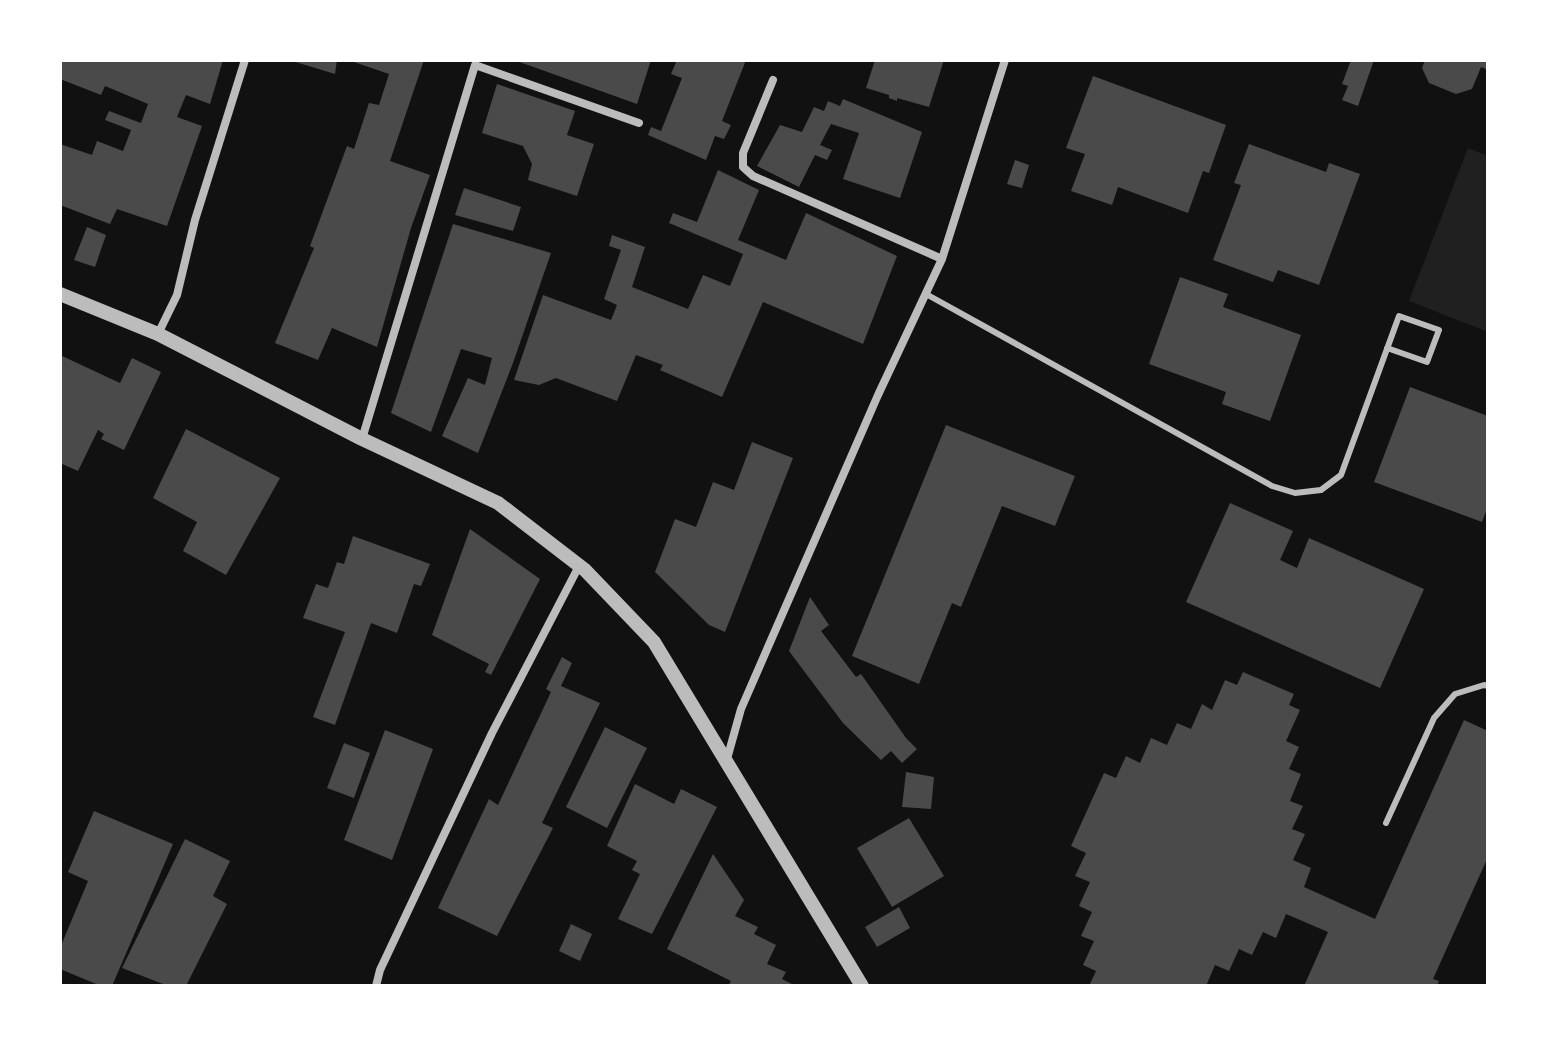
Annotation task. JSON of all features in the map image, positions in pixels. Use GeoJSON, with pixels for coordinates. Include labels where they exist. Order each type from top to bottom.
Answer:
{"type":"FeatureCollection","features":[{"type":"Feature","properties":{"kind":"street"},"geometry":{"type":"LineString","coordinates":[[158,334],[177,295],[195,220],[245,60]]}},
{"type":"Feature","properties":{"kind":"street"},"geometry":{"type":"LineString","coordinates":[[727,759],[741,709],[878,395],[942,259],[1005,60]]}},
{"type":"Feature","properties":{"kind":"street"},"geometry":{"type":"LineString","coordinates":[[362,439],[475,65],[639,123]]}},
{"type":"Feature","properties":{"kind":"street"},"geometry":{"type":"LineString","coordinates":[[773,80],[743,153],[743,167],[753,176],[942,259]]}},
{"type":"Feature","properties":{"kind":"street"},"geometry":{"type":"LineString","coordinates":[[60,294],[158,334],[362,439],[498,503],[579,566],[654,642],[862,986]]}},
{"type":"Feature","properties":{"kind":"street"},"geometry":{"type":"LineString","coordinates":[[376,986],[380,970],[492,733],[579,566]]}},
{"type":"Feature","properties":{"kind":"lane"},"geometry":{"type":"LineString","coordinates":[[926,294],[1272,486],[1295,493],[1321,490],[1341,475],[1387,348],[1399,316],[1439,330],[1427,362],[1387,348]]}},
{"type":"Feature","properties":{"kind":"lane"},"geometry":{"type":"LineString","coordinates":[[1386,823],[1434,718],[1455,694],[1488,686]]}},
{"type":"Feature","properties":{"kind":"shaded area"},"geometry":{"type":"Polygon","coordinates":[[[1468,148],[1488,156],[1488,332],[1409,301],[1468,148]]]}},
{"type":"Feature","properties":{"kind":"building"},"geometry":{"type":"Polygon","coordinates":[[[60,60],[223,60],[210,104],[186,95],[177,117],[202,126],[167,226],[117,209],[110,224],[60,205],[60,144],[92,155],[97,141],[123,151],[131,130],[105,120],[109,111],[141,123],[148,104],[105,86],[101,95],[60,79],[60,60]]]}},
{"type":"Feature","properties":{"kind":"building"},"geometry":{"type":"Polygon","coordinates":[[[289,60],[337,60],[335,74],[289,60]]]}},
{"type":"Feature","properties":{"kind":"building"},"geometry":{"type":"Polygon","coordinates":[[[348,60],[424,60],[390,161],[430,175],[411,228],[377,347],[332,328],[318,360],[275,343],[314,248],[310,246],[347,146],[354,149],[369,103],[379,105],[389,74],[348,60]]]}},
{"type":"Feature","properties":{"kind":"building"},"geometry":{"type":"Polygon","coordinates":[[[514,60],[651,60],[637,104],[514,60]]]}},
{"type":"Feature","properties":{"kind":"building"},"geometry":{"type":"Polygon","coordinates":[[[677,60],[746,60],[722,121],[731,125],[724,139],[715,136],[706,160],[648,135],[651,127],[661,131],[682,78],[671,74],[677,60]]]}},
{"type":"Feature","properties":{"kind":"building"},"geometry":{"type":"Polygon","coordinates":[[[875,60],[944,60],[929,107],[897,98],[897,101],[889,95],[866,88],[875,60]]]}},
{"type":"Feature","properties":{"kind":"building"},"geometry":{"type":"Polygon","coordinates":[[[1351,60],[1374,60],[1358,106],[1342,100],[1348,86],[1342,84],[1351,60]]]}},
{"type":"Feature","properties":{"kind":"building"},"geometry":{"type":"Polygon","coordinates":[[[1425,60],[1488,60],[1488,70],[1481,67],[1472,89],[1456,94],[1429,83],[1422,68],[1425,60]]]}},
{"type":"Feature","properties":{"kind":"building"},"geometry":{"type":"Polygon","coordinates":[[[1093,76],[1226,125],[1209,173],[1203,171],[1188,213],[1118,187],[1112,205],[1071,191],[1085,154],[1066,148],[1093,76]]]}},
{"type":"Feature","properties":{"kind":"building"},"geometry":{"type":"Polygon","coordinates":[[[497,84],[575,111],[567,135],[594,144],[577,196],[528,180],[532,164],[523,146],[482,133],[497,84]]]}},
{"type":"Feature","properties":{"kind":"building"},"geometry":{"type":"Polygon","coordinates":[[[843,99],[922,132],[900,198],[843,179],[859,133],[831,124],[820,145],[832,150],[827,160],[815,155],[799,187],[757,166],[780,125],[802,132],[814,107],[824,111],[828,101],[840,106],[843,99]]]}},
{"type":"Feature","properties":{"kind":"building"},"geometry":{"type":"Polygon","coordinates":[[[1249,144],[1326,172],[1329,163],[1360,174],[1319,285],[1278,270],[1273,282],[1213,260],[1241,185],[1234,183],[1249,144]]]}},
{"type":"Feature","properties":{"kind":"building"},"geometry":{"type":"Polygon","coordinates":[[[1015,160],[1029,165],[1022,188],[1007,184],[1015,160]]]}},
{"type":"Feature","properties":{"kind":"building"},"geometry":{"type":"Polygon","coordinates":[[[718,170],[759,190],[738,240],[786,260],[806,213],[897,256],[863,344],[763,302],[722,397],[660,370],[663,365],[636,355],[617,401],[556,378],[539,385],[514,380],[543,295],[611,320],[617,305],[604,299],[621,250],[609,246],[612,235],[645,247],[632,287],[688,309],[703,275],[730,286],[743,254],[669,223],[673,213],[697,222],[718,170]]]}},
{"type":"Feature","properties":{"kind":"building"},"geometry":{"type":"Polygon","coordinates":[[[464,188],[521,207],[513,231],[455,215],[464,188]]]}},
{"type":"Feature","properties":{"kind":"building"},"geometry":{"type":"Polygon","coordinates":[[[453,224],[551,253],[478,453],[442,436],[468,378],[485,385],[492,358],[461,349],[431,432],[391,413],[453,224]]]}},
{"type":"Feature","properties":{"kind":"building"},"geometry":{"type":"Polygon","coordinates":[[[87,227],[106,235],[95,267],[74,260],[87,227]]]}},
{"type":"Feature","properties":{"kind":"building"},"geometry":{"type":"Polygon","coordinates":[[[1180,277],[1228,294],[1223,307],[1301,335],[1270,421],[1222,404],[1226,392],[1149,364],[1180,277]]]}},
{"type":"Feature","properties":{"kind":"building"},"geometry":{"type":"Polygon","coordinates":[[[60,355],[120,383],[132,358],[161,372],[124,450],[101,439],[104,434],[98,430],[78,471],[60,463],[60,355]]]}},
{"type":"Feature","properties":{"kind":"building"},"geometry":{"type":"Polygon","coordinates":[[[1410,387],[1488,416],[1488,506],[1482,522],[1374,482],[1410,387]]]}},
{"type":"Feature","properties":{"kind":"building"},"geometry":{"type":"Polygon","coordinates":[[[946,425],[1075,476],[1055,526],[1002,506],[961,607],[952,603],[919,684],[852,656],[946,425]]]}},
{"type":"Feature","properties":{"kind":"building"},"geometry":{"type":"Polygon","coordinates":[[[186,429],[280,478],[226,575],[183,551],[197,522],[153,498],[186,429]]]}},
{"type":"Feature","properties":{"kind":"building"},"geometry":{"type":"Polygon","coordinates":[[[752,442],[793,458],[725,632],[709,625],[655,572],[675,519],[696,527],[713,482],[734,490],[752,442]]]}},
{"type":"Feature","properties":{"kind":"building"},"geometry":{"type":"Polygon","coordinates":[[[1230,503],[1293,531],[1280,560],[1297,568],[1309,538],[1424,589],[1380,688],[1186,602],[1230,503]]]}},
{"type":"Feature","properties":{"kind":"building"},"geometry":{"type":"Polygon","coordinates":[[[470,529],[540,579],[491,675],[485,672],[489,664],[432,635],[470,529]]]}},
{"type":"Feature","properties":{"kind":"building"},"geometry":{"type":"Polygon","coordinates":[[[353,536],[430,564],[421,586],[414,584],[397,633],[371,623],[335,725],[313,717],[345,632],[303,618],[316,584],[328,588],[337,562],[344,564],[353,536]]]}},
{"type":"Feature","properties":{"kind":"building"},"geometry":{"type":"Polygon","coordinates":[[[810,597],[829,625],[821,631],[856,677],[861,674],[917,749],[902,763],[891,751],[881,760],[843,723],[789,651],[810,597]]]}},
{"type":"Feature","properties":{"kind":"building"},"geometry":{"type":"Polygon","coordinates":[[[562,657],[572,663],[561,686],[600,703],[542,823],[553,828],[497,936],[438,908],[489,799],[498,805],[551,692],[546,689],[562,657]]]}},
{"type":"Feature","properties":{"kind":"building"},"geometry":{"type":"Polygon","coordinates":[[[1243,672],[1294,694],[1289,705],[1300,710],[1286,741],[1299,747],[1289,769],[1301,774],[1290,801],[1303,806],[1292,829],[1305,834],[1293,860],[1311,868],[1304,887],[1375,919],[1464,720],[1488,731],[1488,857],[1433,979],[1439,981],[1437,986],[1304,986],[1328,932],[1286,914],[1276,938],[1263,932],[1252,955],[1239,949],[1229,971],[1215,965],[1206,986],[1089,986],[1096,971],[1083,965],[1094,941],[1081,936],[1092,912],[1079,906],[1090,882],[1075,876],[1086,853],[1071,846],[1104,773],[1116,778],[1126,756],[1140,763],[1151,738],[1167,745],[1177,723],[1191,729],[1202,704],[1212,710],[1225,680],[1237,685],[1243,672]]]}},
{"type":"Feature","properties":{"kind":"building"},"geometry":{"type":"Polygon","coordinates":[[[605,727],[647,748],[607,828],[566,807],[605,727]]]}},
{"type":"Feature","properties":{"kind":"building"},"geometry":{"type":"Polygon","coordinates":[[[385,730],[433,749],[392,860],[344,840],[385,730]]]}},
{"type":"Feature","properties":{"kind":"building"},"geometry":{"type":"Polygon","coordinates":[[[344,743],[370,753],[354,798],[327,788],[344,743]]]}},
{"type":"Feature","properties":{"kind":"building"},"geometry":{"type":"Polygon","coordinates":[[[906,772],[934,777],[931,809],[902,807],[906,772]]]}},
{"type":"Feature","properties":{"kind":"building"},"geometry":{"type":"Polygon","coordinates":[[[635,784],[674,804],[681,789],[717,807],[652,934],[618,919],[640,874],[632,870],[637,861],[607,846],[635,784]]]}},
{"type":"Feature","properties":{"kind":"building"},"geometry":{"type":"Polygon","coordinates":[[[94,811],[173,844],[112,986],[101,986],[60,969],[60,948],[88,881],[68,872],[94,811]]]}},
{"type":"Feature","properties":{"kind":"building"},"geometry":{"type":"Polygon","coordinates":[[[909,818],[944,876],[892,907],[857,848],[909,818]]]}},
{"type":"Feature","properties":{"kind":"building"},"geometry":{"type":"Polygon","coordinates":[[[185,839],[230,861],[213,896],[227,904],[186,986],[168,986],[122,968],[185,839]]]}},
{"type":"Feature","properties":{"kind":"building"},"geometry":{"type":"Polygon","coordinates":[[[713,854],[744,900],[735,916],[758,927],[754,934],[776,945],[767,964],[786,972],[782,979],[796,986],[728,986],[731,981],[667,949],[713,854]]]}},
{"type":"Feature","properties":{"kind":"building"},"geometry":{"type":"Polygon","coordinates":[[[899,907],[910,928],[877,947],[865,927],[899,907]]]}},
{"type":"Feature","properties":{"kind":"building"},"geometry":{"type":"Polygon","coordinates":[[[571,924],[592,934],[580,961],[559,951],[571,924]]]}}]}
